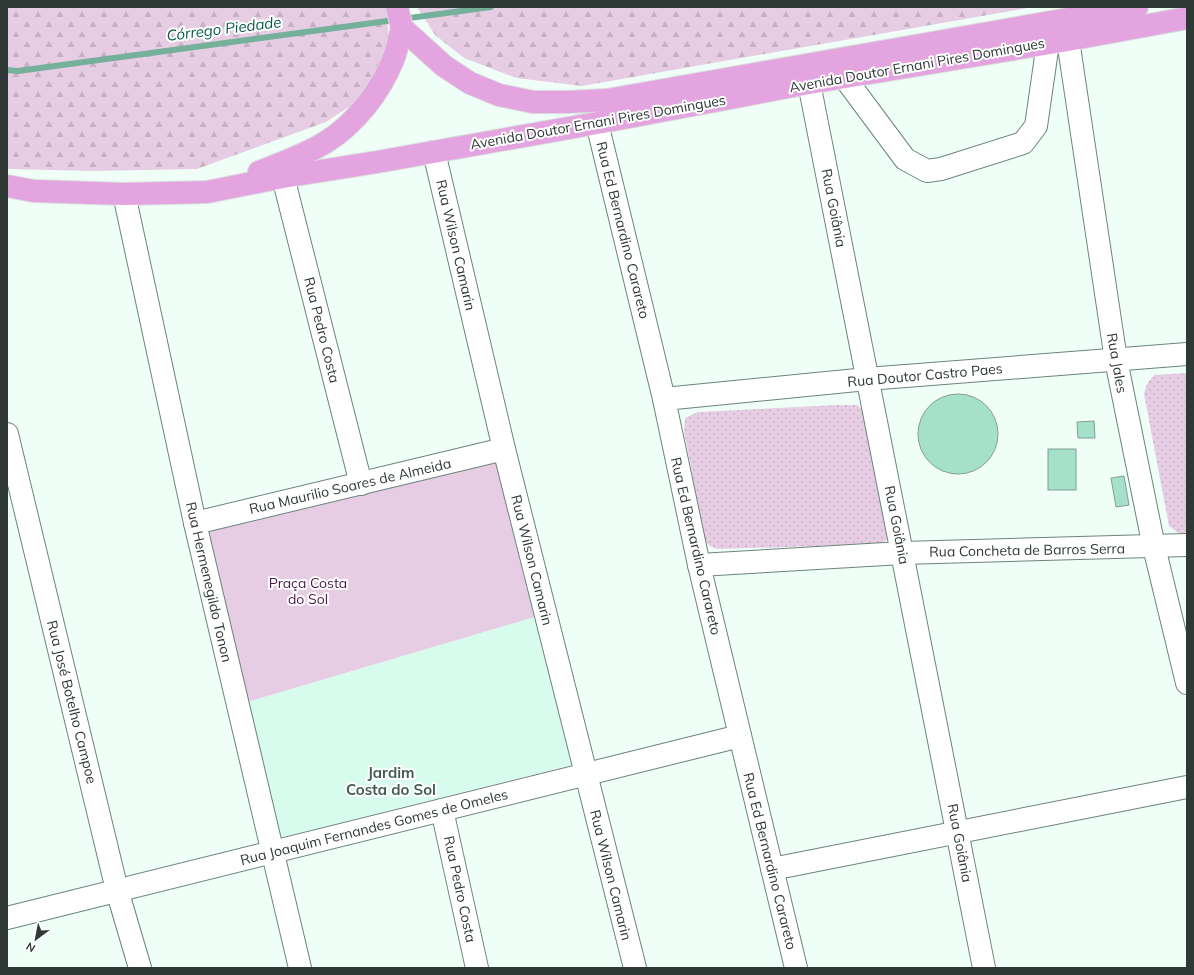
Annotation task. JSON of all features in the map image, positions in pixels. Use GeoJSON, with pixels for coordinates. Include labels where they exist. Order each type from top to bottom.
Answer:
{"type":"FeatureCollection","features":[{"type":"Feature","properties":{"kind":"main road","name":"Avenida Doutor Ernani Pires Domingues"},"geometry":{"type":"LineString","coordinates":[[400,19],[444,66],[470,83],[499,95],[533,102],[567,102],[607,100],[1137,7]]}},
{"type":"Feature","properties":{"kind":"main road","name":"Avenida Doutor Ernani Pires Domingues"},"geometry":{"type":"LineString","coordinates":[[7,186],[34,191],[124,194],[208,192],[284,177],[597,123],[809,83],[1058,42],[1187,18]]}},
{"type":"Feature","properties":{"kind":"main road"},"geometry":{"type":"LineString","coordinates":[[208,192],[279,164],[326,142],[345,128],[364,107],[381,83],[393,60],[400,19]]}},
{"type":"Feature","properties":{"kind":"main road"},"geometry":{"type":"LineString","coordinates":[[7,194],[34,191]]}},
{"type":"Feature","properties":{"kind":"street"},"geometry":{"type":"LineString","coordinates":[[844,77],[906,159],[927,171],[941,169],[1023,143],[1036,126],[1058,42]]}},
{"type":"Feature","properties":{"kind":"street","name":"Rua Jales"},"geometry":{"type":"LineString","coordinates":[[1058,42],[1116,360],[1154,547],[1187,683]]}},
{"type":"Feature","properties":{"kind":"street","name":"Rua Goiânia"},"geometry":{"type":"LineString","coordinates":[[809,83],[984,968]]}},
{"type":"Feature","properties":{"kind":"street","name":"Rua Ed Bernardino Carareto"},"geometry":{"type":"LineString","coordinates":[[597,123],[664,399],[699,564],[796,968]]}},
{"type":"Feature","properties":{"kind":"street","name":"Rua Wilson Camarin"},"geometry":{"type":"LineString","coordinates":[[434,152],[504,449],[634,968]]}},
{"type":"Feature","properties":{"kind":"street","name":"Rua Pedro Costa"},"geometry":{"type":"LineString","coordinates":[[284,177],[361,484]]}},
{"type":"Feature","properties":{"kind":"street","name":"Rua Hermenegildo Tonon"},"geometry":{"type":"LineString","coordinates":[[124,194],[195,523],[300,968]]}},
{"type":"Feature","properties":{"kind":"street","name":"Rua Doutor Castro Paes"},"geometry":{"type":"LineString","coordinates":[[664,399],[867,379],[1187,354]]}},
{"type":"Feature","properties":{"kind":"street","name":"Rua José Botelho Campoe"},"geometry":{"type":"LineString","coordinates":[[7,434],[117,890],[140,968]]}},
{"type":"Feature","properties":{"kind":"street","name":"Rua Maurilio Soares de Almeida"},"geometry":{"type":"LineString","coordinates":[[195,523],[504,449]]}},
{"type":"Feature","properties":{"kind":"street","name":"Rua Concheta de Barros Serra"},"geometry":{"type":"LineString","coordinates":[[699,564],[902,553],[1187,546]]}},
{"type":"Feature","properties":{"kind":"street","name":"Rua Joaquim Fernandes Gomes de Omeles"},"geometry":{"type":"LineString","coordinates":[[7,918],[740,736]]}},
{"type":"Feature","properties":{"kind":"street"},"geometry":{"type":"LineString","coordinates":[[772,869],[1187,787]]}},
{"type":"Feature","properties":{"kind":"street","name":"Rua Pedro Costa"},"geometry":{"type":"LineString","coordinates":[[442,810],[477,968]]}},
{"type":"Feature","properties":{"kind":"shaded area"},"geometry":{"type":"Polygon","coordinates":[[[538,616],[575,764],[278,838],[245,703],[538,616]]]}},
{"type":"Feature","properties":{"kind":"green space"},"geometry":{"type":"Polygon","coordinates":[[[7,7],[387,7],[389,53],[375,80],[352,105],[326,122],[197,169],[94,171],[7,169],[7,7]]]}},
{"type":"Feature","properties":{"kind":"green space"},"geometry":{"type":"Polygon","coordinates":[[[417,7],[1033,7],[582,86],[516,78],[464,58],[435,35],[417,7]]]}},
{"type":"Feature","properties":{"kind":"green space"},"geometry":{"type":"Polygon","coordinates":[[[1187,373],[1187,535],[1178,533],[1169,526],[1144,394],[1147,384],[1154,375],[1187,373]]]}},
{"type":"Feature","properties":{"kind":"green space"},"geometry":{"type":"Polygon","coordinates":[[[857,405],[866,412],[889,538],[881,544],[717,549],[710,546],[705,541],[684,431],[685,418],[698,412],[857,405]]]}},
{"type":"Feature","properties":{"kind":"green space","name":"Praça Costa do Sol"},"geometry":{"type":"Polygon","coordinates":[[[499,455],[538,616],[244,703],[201,526],[499,455]]]}},
{"type":"Feature","properties":{"kind":"building"},"geometry":{"type":"Polygon","coordinates":[[[958,394],[973,397],[986,406],[995,419],[998,434],[995,449],[986,462],[973,471],[958,474],[943,471],[930,462],[921,449],[918,434],[921,419],[930,406],[943,397],[958,394]]]}},
{"type":"Feature","properties":{"kind":"building"},"geometry":{"type":"Polygon","coordinates":[[[1094,421],[1095,438],[1078,438],[1077,422],[1094,421]]]}},
{"type":"Feature","properties":{"kind":"building"},"geometry":{"type":"Polygon","coordinates":[[[1048,449],[1076,449],[1076,490],[1048,490],[1048,449]]]}},
{"type":"Feature","properties":{"kind":"building"},"geometry":{"type":"Polygon","coordinates":[[[1124,476],[1129,505],[1116,507],[1111,478],[1124,476]]]}},
{"type":"Feature","properties":{"kind":"waterway","name":"Córrego Piedade"},"geometry":{"type":"LineString","coordinates":[[7,70],[18,71],[491,7]]}},
{"type":"Feature","properties":{"kind":"district","name":"Jardim Costa do Sol"},"geometry":{"type":"Point","coordinates":[391,782]}}]}
